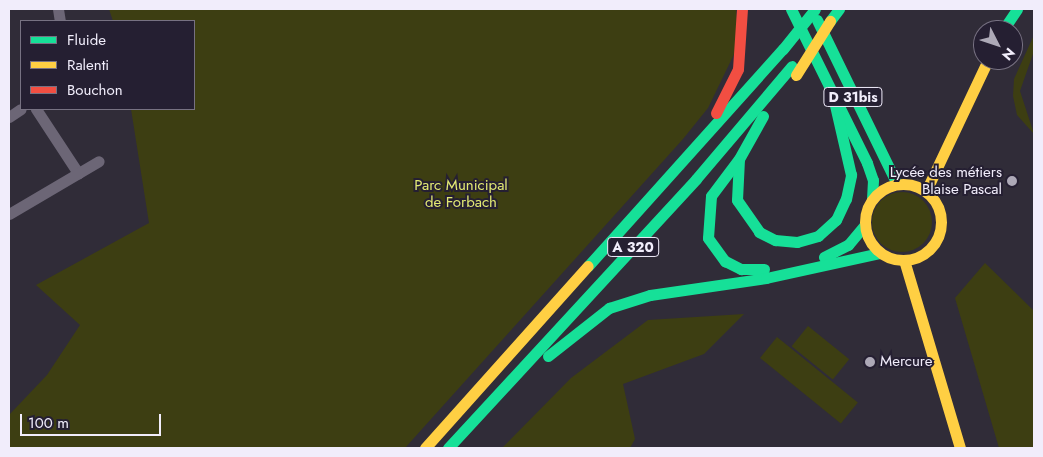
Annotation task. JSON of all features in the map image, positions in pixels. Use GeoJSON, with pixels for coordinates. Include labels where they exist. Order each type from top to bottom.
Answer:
{"type":"FeatureCollection","features":[{"type":"Feature","properties":{"kind":"main road"},"geometry":{"type":"LineString","coordinates":[[683,164],[723,103],[738,69],[742,9]]}},
{"type":"Feature","properties":{"kind":"main road","name":"D 31bis"},"geometry":{"type":"LineString","coordinates":[[791,9],[834,101],[867,163],[873,180],[872,200]]}},
{"type":"Feature","properties":{"kind":"main road","name":"A 320"},"geometry":{"type":"LineString","coordinates":[[425,448],[683,164],[783,49],[813,9]]}},
{"type":"Feature","properties":{"kind":"main road","name":"D 31bis"},"geometry":{"type":"LineString","coordinates":[[813,9],[897,184]]}},
{"type":"Feature","properties":{"kind":"main road"},"geometry":{"type":"LineString","coordinates":[[1010,20],[1017,9]]}},
{"type":"Feature","properties":{"kind":"main road"},"geometry":{"type":"LineString","coordinates":[[469,424],[573,333],[609,308],[650,295],[766,278],[880,253],[904,260],[926,252],[939,233],[939,210],[926,191],[897,184],[872,200],[865,225],[831,255],[761,270],[724,261],[708,238],[707,212],[723,176],[739,159],[764,115],[838,10]]}},
{"type":"Feature","properties":{"kind":"main road"},"geometry":{"type":"LineString","coordinates":[[926,191],[983,70]]}},
{"type":"Feature","properties":{"kind":"main road","name":"A 320"},"geometry":{"type":"LineString","coordinates":[[448,448],[794,71]]}},
{"type":"Feature","properties":{"kind":"main road"},"geometry":{"type":"LineString","coordinates":[[739,159],[737,200],[759,232],[776,240],[797,242],[818,236],[836,220],[850,175],[834,101]]}},
{"type":"Feature","properties":{"kind":"main road"},"geometry":{"type":"LineString","coordinates":[[865,225],[880,253]]}},
{"type":"Feature","properties":{"kind":"main road"},"geometry":{"type":"LineString","coordinates":[[904,260],[959,444]]}},
{"type":"Feature","properties":{"kind":"street"},"geometry":{"type":"LineString","coordinates":[[9,116],[20,110]]}},
{"type":"Feature","properties":{"kind":"street"},"geometry":{"type":"LineString","coordinates":[[37,110],[78,174]]}},
{"type":"Feature","properties":{"kind":"street"},"geometry":{"type":"LineString","coordinates":[[9,214],[99,161]]}},
{"type":"Feature","properties":{"kind":"green space","name":"Parc Municipal de Forbach"},"geometry":{"type":"Polygon","coordinates":[[[109,9],[736,9],[738,46],[708,108],[683,139],[405,448],[9,448],[9,415],[47,375],[80,325],[36,285],[149,223],[131,110],[195,110],[195,20],[113,20],[109,9]]]}},
{"type":"Feature","properties":{"kind":"green space"},"geometry":{"type":"Polygon","coordinates":[[[1034,35],[1034,51],[1020,91],[1034,134],[1017,115],[1013,96],[1014,79],[1018,70],[1023,70],[1023,59],[1034,35]]]}},
{"type":"Feature","properties":{"kind":"green space"},"geometry":{"type":"Polygon","coordinates":[[[902,192],[918,197],[923,201],[927,206],[932,222],[927,238],[923,243],[918,247],[902,252],[886,247],[881,243],[877,238],[872,222],[877,206],[881,201],[886,197],[902,192]]]}},
{"type":"Feature","properties":{"kind":"green space"},"geometry":{"type":"Polygon","coordinates":[[[985,263],[1034,311],[1034,448],[999,448],[955,298],[985,263]]]}},
{"type":"Feature","properties":{"kind":"green space"},"geometry":{"type":"Polygon","coordinates":[[[744,314],[704,354],[623,384],[635,439],[630,448],[502,448],[571,378],[648,320],[744,314]]]}},
{"type":"Feature","properties":{"kind":"green space"},"geometry":{"type":"Polygon","coordinates":[[[808,326],[849,359],[833,380],[792,346],[808,326]]]}},
{"type":"Feature","properties":{"kind":"green space"},"geometry":{"type":"Polygon","coordinates":[[[777,337],[858,402],[841,423],[760,358],[777,337]]]}},
{"type":"Feature","properties":{"kind":"traffic: fast"},"geometry":{"type":"LineString","coordinates":[[791,9],[867,163],[873,180],[872,199]]}},
{"type":"Feature","properties":{"kind":"traffic: fast"},"geometry":{"type":"LineString","coordinates":[[783,49],[815,9]]}},
{"type":"Feature","properties":{"kind":"traffic: fast"},"geometry":{"type":"LineString","coordinates":[[830,21],[839,9]]}},
{"type":"Feature","properties":{"kind":"traffic: fast"},"geometry":{"type":"LineString","coordinates":[[1010,20],[1017,9]]}},
{"type":"Feature","properties":{"kind":"traffic: fast"},"geometry":{"type":"LineString","coordinates":[[817,20],[897,184]]}},
{"type":"Feature","properties":{"kind":"traffic: fast"},"geometry":{"type":"LineString","coordinates":[[588,266],[783,49]]}},
{"type":"Feature","properties":{"kind":"traffic: fast"},"geometry":{"type":"LineString","coordinates":[[448,448],[696,179],[792,66]]}},
{"type":"Feature","properties":{"kind":"traffic: fast"},"geometry":{"type":"LineString","coordinates":[[763,116],[739,159],[737,200],[759,232],[775,240],[797,242],[818,236],[836,220],[846,199],[851,175],[834,101]]}},
{"type":"Feature","properties":{"kind":"traffic: fast"},"geometry":{"type":"LineString","coordinates":[[738,160],[711,196],[708,238],[725,261],[741,269],[764,269]]}},
{"type":"Feature","properties":{"kind":"traffic: fast"},"geometry":{"type":"LineString","coordinates":[[824,257],[848,245],[865,225]]}},
{"type":"Feature","properties":{"kind":"traffic: fast"},"geometry":{"type":"LineString","coordinates":[[548,356],[609,308],[650,295],[766,278],[880,253]]}},
{"type":"Feature","properties":{"kind":"traffic: slow"},"geometry":{"type":"LineString","coordinates":[[796,75],[830,21]]}},
{"type":"Feature","properties":{"kind":"traffic: slow"},"geometry":{"type":"LineString","coordinates":[[926,191],[983,70]]}},
{"type":"Feature","properties":{"kind":"traffic: slow"},"geometry":{"type":"LineString","coordinates":[[903,184],[917,187],[930,195],[938,208],[941,222],[938,236],[930,249],[917,257],[903,260],[889,257],[876,249],[868,236],[865,222],[868,208],[876,195],[889,187],[903,184]]}},
{"type":"Feature","properties":{"kind":"traffic: slow"},"geometry":{"type":"LineString","coordinates":[[904,260],[960,448]]}},
{"type":"Feature","properties":{"kind":"traffic: slow"},"geometry":{"type":"LineString","coordinates":[[425,448],[588,266]]}},
{"type":"Feature","properties":{"kind":"traffic: jam"},"geometry":{"type":"LineString","coordinates":[[716,113],[738,69],[742,9]]}},
{"type":"Feature","properties":{"kind":"place","name":"Lycée des métiers Blaise Pascal"},"geometry":{"type":"Point","coordinates":[1012,181]}},
{"type":"Feature","properties":{"kind":"place","name":"Mercure"},"geometry":{"type":"Point","coordinates":[870,362]}}]}
